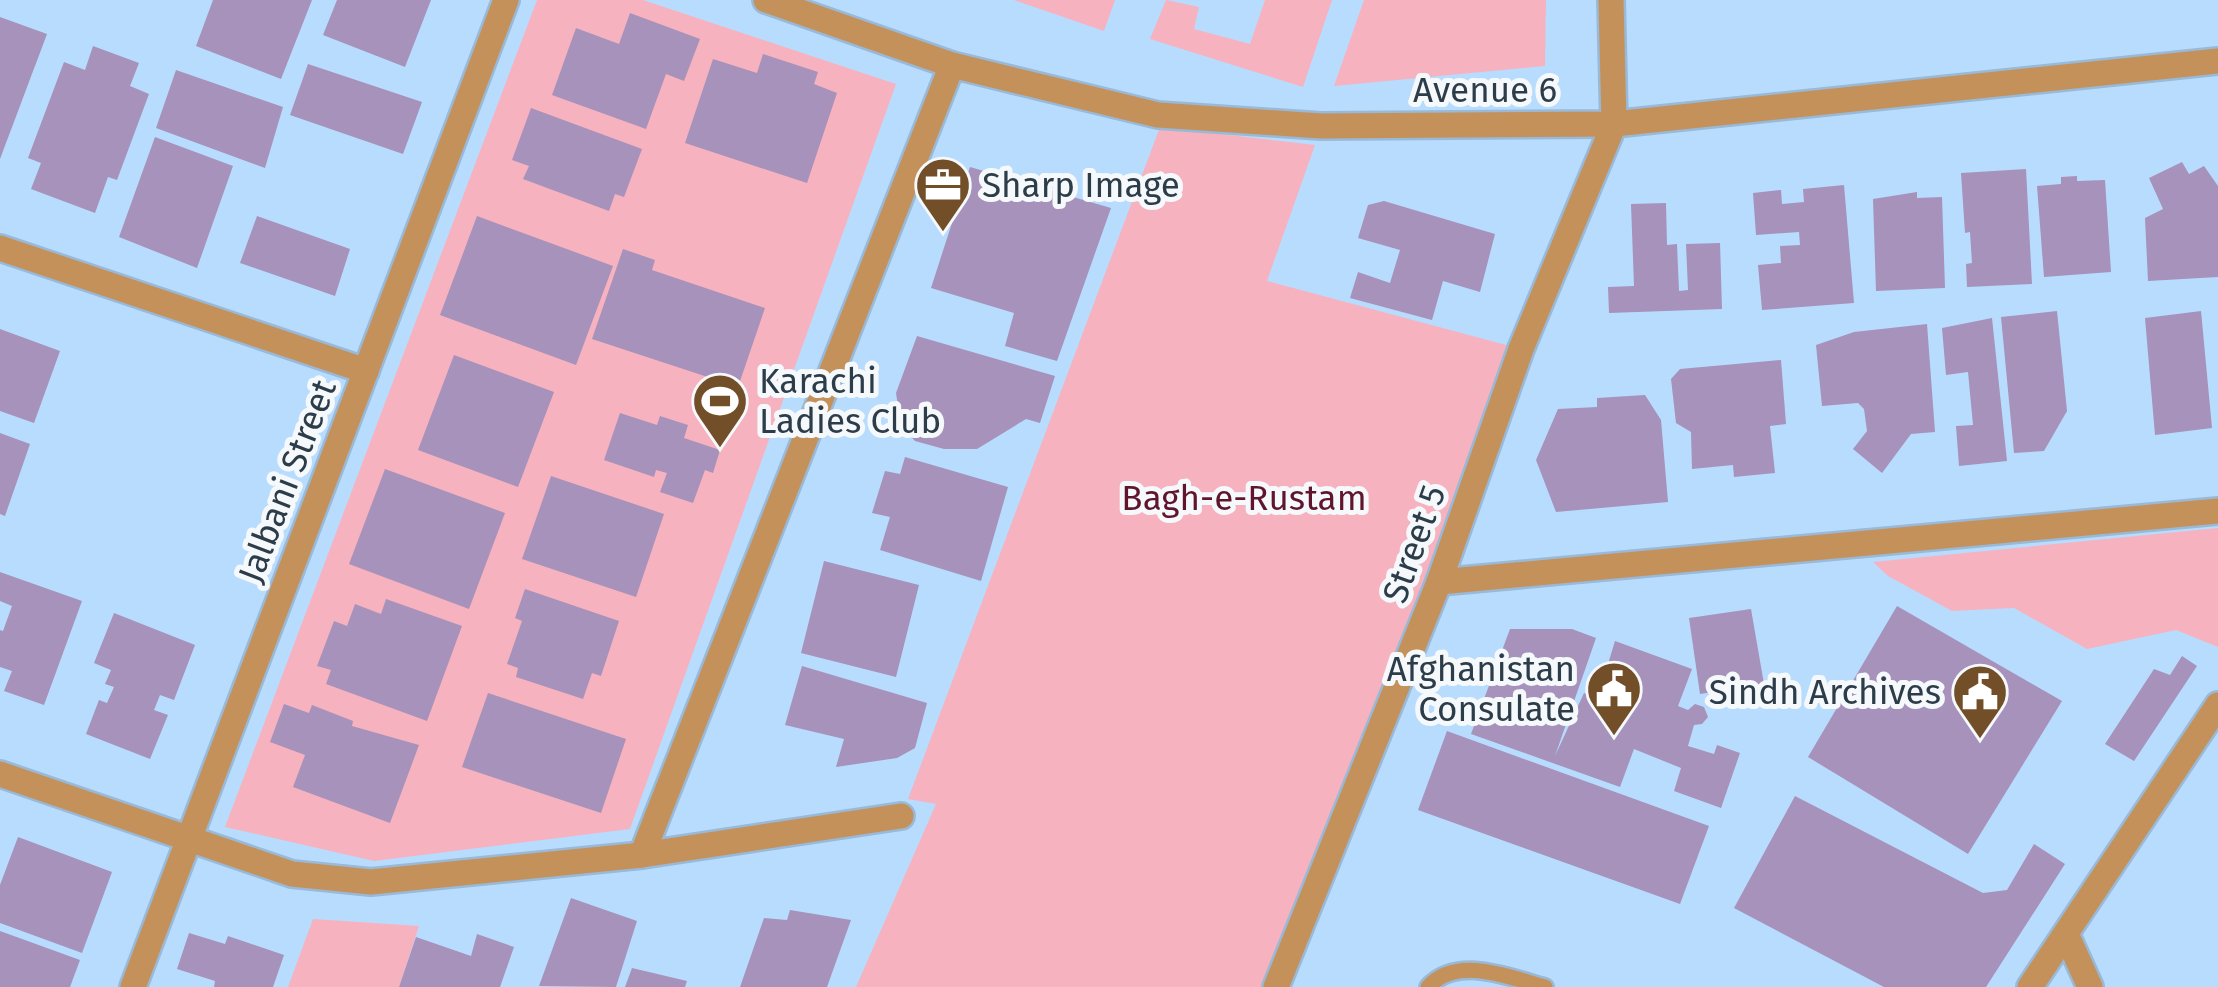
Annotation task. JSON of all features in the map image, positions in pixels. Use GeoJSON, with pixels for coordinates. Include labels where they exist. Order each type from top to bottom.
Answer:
{"type":"FeatureCollection","features":[{"type":"Feature","properties":{"kind":"street","name":"Jalbani Street"},"geometry":{"type":"LineString","coordinates":[[133,987],[506,0]]}},
{"type":"Feature","properties":{"kind":"street","name":"Avenue 6"},"geometry":{"type":"LineString","coordinates":[[766,0],[796,5],[952,65],[1158,115],[1321,126],[1614,124],[2218,62]]}},
{"type":"Feature","properties":{"kind":"street"},"geometry":{"type":"LineString","coordinates":[[1611,0],[1614,124]]}},
{"type":"Feature","properties":{"kind":"street"},"geometry":{"type":"LineString","coordinates":[[642,855],[952,65]]}},
{"type":"Feature","properties":{"kind":"street","name":"Street 5"},"geometry":{"type":"LineString","coordinates":[[1276,987],[1439,582],[1520,350],[1614,124]]}},
{"type":"Feature","properties":{"kind":"street"},"geometry":{"type":"LineString","coordinates":[[0,248],[366,371]]}},
{"type":"Feature","properties":{"kind":"street"},"geometry":{"type":"LineString","coordinates":[[1439,582],[2218,511]]}},
{"type":"Feature","properties":{"kind":"street"},"geometry":{"type":"LineString","coordinates":[[2030,987],[2218,704]]}},
{"type":"Feature","properties":{"kind":"street"},"geometry":{"type":"LineString","coordinates":[[0,774],[292,874],[372,882],[642,855],[901,816]]}},
{"type":"Feature","properties":{"kind":"street"},"geometry":{"type":"LineString","coordinates":[[2066,936],[2090,987]]}},
{"type":"Feature","properties":{"kind":"lane"},"geometry":{"type":"LineString","coordinates":[[1428,987],[1446,973],[1463,970],[1500,974],[1545,987]]}},
{"type":"Feature","properties":{"kind":"green space"},"geometry":{"type":"Polygon","coordinates":[[[537,0],[643,0],[896,84],[630,829],[374,861],[225,827],[537,0]]]}},
{"type":"Feature","properties":{"kind":"green space"},"geometry":{"type":"Polygon","coordinates":[[[1014,0],[1115,0],[1104,31],[1014,0]]]}},
{"type":"Feature","properties":{"kind":"green space"},"geometry":{"type":"Polygon","coordinates":[[[1166,0],[1199,7],[1194,29],[1250,44],[1265,0],[1332,0],[1303,87],[1150,39],[1166,0]]]}},
{"type":"Feature","properties":{"kind":"green space"},"geometry":{"type":"Polygon","coordinates":[[[1364,0],[1546,0],[1545,66],[1334,86],[1364,0]]]}},
{"type":"Feature","properties":{"kind":"green space","name":"Bagh-e-Rustam"},"geometry":{"type":"Polygon","coordinates":[[[1160,127],[1315,145],[1267,281],[1521,349],[1277,987],[856,987],[936,804],[908,799],[1160,127]]]}},
{"type":"Feature","properties":{"kind":"green space"},"geometry":{"type":"Polygon","coordinates":[[[2218,528],[2218,647],[2176,630],[2087,649],[2014,608],[1952,611],[1888,576],[1873,562],[2218,528]]]}},
{"type":"Feature","properties":{"kind":"green space"},"geometry":{"type":"Polygon","coordinates":[[[313,919],[419,926],[399,987],[288,987],[313,919]]]}},
{"type":"Feature","properties":{"kind":"building"},"geometry":{"type":"Polygon","coordinates":[[[213,0],[312,0],[281,79],[196,46],[213,0]]]}},
{"type":"Feature","properties":{"kind":"building"},"geometry":{"type":"Polygon","coordinates":[[[337,0],[431,0],[405,67],[323,35],[337,0]]]}},
{"type":"Feature","properties":{"kind":"building"},"geometry":{"type":"Polygon","coordinates":[[[630,13],[700,39],[684,81],[666,74],[646,129],[552,95],[576,28],[619,44],[630,13]]]}},
{"type":"Feature","properties":{"kind":"building"},"geometry":{"type":"Polygon","coordinates":[[[0,17],[47,34],[0,159],[0,17]]]}},
{"type":"Feature","properties":{"kind":"building"},"geometry":{"type":"Polygon","coordinates":[[[93,46],[139,63],[130,86],[149,94],[117,180],[108,177],[95,213],[31,189],[41,163],[28,158],[64,62],[85,70],[93,46]]]}},
{"type":"Feature","properties":{"kind":"building"},"geometry":{"type":"Polygon","coordinates":[[[763,54],[818,72],[814,84],[837,93],[807,183],[685,143],[713,59],[757,73],[763,54]]]}},
{"type":"Feature","properties":{"kind":"building"},"geometry":{"type":"Polygon","coordinates":[[[308,64],[422,102],[403,154],[290,115],[308,64]]]}},
{"type":"Feature","properties":{"kind":"building"},"geometry":{"type":"Polygon","coordinates":[[[176,70],[283,107],[265,168],[156,128],[176,70]]]}},
{"type":"Feature","properties":{"kind":"building"},"geometry":{"type":"Polygon","coordinates":[[[531,108],[642,149],[624,197],[615,194],[609,211],[523,179],[529,166],[512,160],[531,108]]]}},
{"type":"Feature","properties":{"kind":"building"},"geometry":{"type":"Polygon","coordinates":[[[155,137],[233,166],[197,268],[119,237],[155,137]]]}},
{"type":"Feature","properties":{"kind":"building"},"geometry":{"type":"Polygon","coordinates":[[[2182,162],[2189,174],[2204,166],[2218,186],[2218,277],[2148,281],[2145,218],[2163,209],[2149,178],[2182,162]]]}},
{"type":"Feature","properties":{"kind":"building"},"geometry":{"type":"Polygon","coordinates":[[[970,167],[1111,208],[1057,361],[1005,346],[1014,313],[931,288],[970,167]]]}},
{"type":"Feature","properties":{"kind":"building"},"geometry":{"type":"Polygon","coordinates":[[[2026,169],[2032,284],[1967,287],[1966,264],[1972,263],[1970,232],[1965,233],[1961,173],[2026,169]]]}},
{"type":"Feature","properties":{"kind":"building"},"geometry":{"type":"Polygon","coordinates":[[[2077,176],[2077,181],[2105,180],[2111,272],[2044,277],[2037,186],[2061,184],[2061,177],[2077,176]]]}},
{"type":"Feature","properties":{"kind":"building"},"geometry":{"type":"Polygon","coordinates":[[[1844,185],[1854,303],[1762,310],[1758,265],[1781,263],[1780,246],[1800,245],[1799,232],[1756,235],[1753,193],[1781,190],[1782,204],[1804,202],[1803,189],[1844,185]]]}},
{"type":"Feature","properties":{"kind":"building"},"geometry":{"type":"Polygon","coordinates":[[[1917,192],[1917,198],[1942,197],[1945,288],[1876,291],[1873,199],[1917,192]]]}},
{"type":"Feature","properties":{"kind":"building"},"geometry":{"type":"Polygon","coordinates":[[[1384,201],[1495,234],[1480,292],[1443,281],[1432,320],[1350,298],[1358,272],[1390,283],[1400,250],[1358,238],[1368,205],[1384,201]]]}},
{"type":"Feature","properties":{"kind":"building"},"geometry":{"type":"Polygon","coordinates":[[[1666,203],[1667,245],[1677,244],[1679,291],[1688,290],[1686,244],[1720,243],[1722,309],[1609,313],[1608,287],[1634,286],[1631,204],[1666,203]]]}},
{"type":"Feature","properties":{"kind":"building"},"geometry":{"type":"Polygon","coordinates":[[[257,216],[350,249],[335,296],[240,263],[257,216]]]}},
{"type":"Feature","properties":{"kind":"building"},"geometry":{"type":"Polygon","coordinates":[[[477,216],[613,266],[576,365],[440,315],[477,216]]]}},
{"type":"Feature","properties":{"kind":"building"},"geometry":{"type":"Polygon","coordinates":[[[623,249],[655,260],[652,270],[765,308],[738,387],[592,339],[623,249]]]}},
{"type":"Feature","properties":{"kind":"building"},"geometry":{"type":"Polygon","coordinates":[[[2057,311],[2067,411],[2044,451],[2014,453],[2001,317],[2057,311]]]}},
{"type":"Feature","properties":{"kind":"building"},"geometry":{"type":"Polygon","coordinates":[[[2201,311],[2212,428],[2155,435],[2145,318],[2201,311]]]}},
{"type":"Feature","properties":{"kind":"building"},"geometry":{"type":"Polygon","coordinates":[[[1992,318],[2007,461],[1959,466],[1956,426],[1973,425],[1968,372],[1946,375],[1942,328],[1992,318]]]}},
{"type":"Feature","properties":{"kind":"building"},"geometry":{"type":"Polygon","coordinates":[[[1927,324],[1935,432],[1911,434],[1882,473],[1853,449],[1867,431],[1864,409],[1858,403],[1822,406],[1816,345],[1854,332],[1927,324]]]}},
{"type":"Feature","properties":{"kind":"building"},"geometry":{"type":"Polygon","coordinates":[[[0,329],[60,351],[34,423],[0,411],[0,329]]]}},
{"type":"Feature","properties":{"kind":"building"},"geometry":{"type":"Polygon","coordinates":[[[917,336],[1055,376],[1040,423],[1026,419],[977,449],[944,449],[915,441],[901,426],[896,393],[917,336]]]}},
{"type":"Feature","properties":{"kind":"building"},"geometry":{"type":"Polygon","coordinates":[[[454,355],[554,392],[518,487],[418,450],[454,355]]]}},
{"type":"Feature","properties":{"kind":"building"},"geometry":{"type":"Polygon","coordinates":[[[1781,360],[1786,424],[1770,426],[1775,473],[1734,477],[1733,465],[1692,469],[1691,432],[1676,423],[1671,379],[1680,369],[1781,360]]]}},
{"type":"Feature","properties":{"kind":"building"},"geometry":{"type":"Polygon","coordinates":[[[1645,395],[1661,420],[1668,502],[1556,512],[1536,460],[1558,409],[1597,407],[1597,398],[1645,395]]]}},
{"type":"Feature","properties":{"kind":"building"},"geometry":{"type":"Polygon","coordinates":[[[620,413],[657,425],[660,416],[688,425],[684,438],[720,450],[713,473],[705,470],[693,503],[660,492],[667,473],[656,470],[654,477],[604,460],[620,413]]]}},
{"type":"Feature","properties":{"kind":"building"},"geometry":{"type":"Polygon","coordinates":[[[0,433],[30,444],[5,516],[0,514],[0,433]]]}},
{"type":"Feature","properties":{"kind":"building"},"geometry":{"type":"Polygon","coordinates":[[[905,457],[1008,487],[981,581],[880,550],[890,517],[872,513],[885,471],[900,474],[905,457]]]}},
{"type":"Feature","properties":{"kind":"building"},"geometry":{"type":"Polygon","coordinates":[[[385,469],[505,513],[469,609],[349,564],[385,469]]]}},
{"type":"Feature","properties":{"kind":"building"},"geometry":{"type":"Polygon","coordinates":[[[551,476],[664,514],[636,597],[522,559],[551,476]]]}},
{"type":"Feature","properties":{"kind":"building"},"geometry":{"type":"Polygon","coordinates":[[[824,561],[919,585],[896,677],[801,653],[824,561]]]}},
{"type":"Feature","properties":{"kind":"building"},"geometry":{"type":"Polygon","coordinates":[[[0,572],[82,601],[44,705],[4,691],[12,671],[0,667],[0,630],[3,631],[12,606],[0,601],[0,572]]]}},
{"type":"Feature","properties":{"kind":"building"},"geometry":{"type":"Polygon","coordinates":[[[525,589],[619,621],[601,676],[592,673],[583,699],[516,677],[518,668],[507,664],[522,621],[515,618],[525,589]]]}},
{"type":"Feature","properties":{"kind":"building"},"geometry":{"type":"Polygon","coordinates":[[[386,599],[462,626],[427,721],[326,684],[331,670],[317,666],[334,621],[347,626],[355,604],[381,614],[386,599]]]}},
{"type":"Feature","properties":{"kind":"building","name":"Sindh Archives"},"geometry":{"type":"Polygon","coordinates":[[[1897,606],[2062,701],[1968,854],[1808,757],[1897,606]]]}},
{"type":"Feature","properties":{"kind":"building"},"geometry":{"type":"Polygon","coordinates":[[[1751,609],[1764,684],[1700,694],[1689,618],[1751,609]]]}},
{"type":"Feature","properties":{"kind":"building"},"geometry":{"type":"Polygon","coordinates":[[[114,613],[195,645],[174,700],[160,695],[154,710],[168,715],[150,759],[86,734],[99,700],[107,703],[114,687],[105,684],[111,670],[94,663],[114,613]]]}},
{"type":"Feature","properties":{"kind":"building"},"geometry":{"type":"Polygon","coordinates":[[[1510,629],[1572,629],[1596,638],[1555,756],[1584,693],[1598,697],[1615,641],[1692,669],[1678,706],[1688,710],[1695,704],[1704,707],[1708,717],[1702,724],[1694,725],[1688,746],[1714,754],[1717,745],[1740,753],[1721,808],[1674,791],[1681,768],[1634,749],[1620,787],[1471,734],[1510,629]]]}},
{"type":"Feature","properties":{"kind":"building"},"geometry":{"type":"Polygon","coordinates":[[[2182,656],[2197,666],[2134,761],[2105,744],[2154,669],[2170,675],[2182,656]]]}},
{"type":"Feature","properties":{"kind":"building"},"geometry":{"type":"Polygon","coordinates":[[[802,666],[927,703],[915,748],[897,758],[836,767],[844,739],[785,725],[802,666]]]}},
{"type":"Feature","properties":{"kind":"building"},"geometry":{"type":"Polygon","coordinates":[[[488,693],[626,739],[601,813],[462,767],[488,693]]]}},
{"type":"Feature","properties":{"kind":"building"},"geometry":{"type":"Polygon","coordinates":[[[284,704],[309,713],[312,705],[353,721],[352,726],[419,745],[390,823],[293,787],[305,755],[270,742],[284,704]]]}},
{"type":"Feature","properties":{"kind":"building"},"geometry":{"type":"Polygon","coordinates":[[[1447,731],[1709,826],[1680,904],[1418,810],[1447,731]]]}},
{"type":"Feature","properties":{"kind":"building"},"geometry":{"type":"Polygon","coordinates":[[[1795,796],[1983,893],[2007,890],[2034,844],[2065,864],[1986,987],[1884,987],[1734,908],[1795,796]]]}},
{"type":"Feature","properties":{"kind":"building"},"geometry":{"type":"Polygon","coordinates":[[[18,837],[112,872],[82,953],[0,923],[0,885],[18,837]]]}},
{"type":"Feature","properties":{"kind":"building"},"geometry":{"type":"Polygon","coordinates":[[[571,898],[637,921],[616,987],[539,986],[571,898]]]}},
{"type":"Feature","properties":{"kind":"building"},"geometry":{"type":"Polygon","coordinates":[[[790,910],[851,920],[827,987],[740,987],[764,918],[787,920],[790,910]]]}},
{"type":"Feature","properties":{"kind":"building"},"geometry":{"type":"Polygon","coordinates":[[[0,931],[80,960],[70,987],[0,987],[0,931]]]}},
{"type":"Feature","properties":{"kind":"building"},"geometry":{"type":"Polygon","coordinates":[[[189,933],[225,944],[228,936],[284,955],[273,987],[214,987],[215,981],[177,969],[189,933]]]}},
{"type":"Feature","properties":{"kind":"building"},"geometry":{"type":"Polygon","coordinates":[[[477,934],[514,947],[500,987],[399,987],[416,937],[471,956],[477,934]]]}},
{"type":"Feature","properties":{"kind":"building"},"geometry":{"type":"Polygon","coordinates":[[[632,968],[687,981],[685,987],[625,987],[632,968]]]}},
{"type":"Feature","properties":{"kind":"place","name":"Sharp Image"},"geometry":{"type":"Point","coordinates":[943,234]}},
{"type":"Feature","properties":{"kind":"place","name":"Karachi Ladies Club"},"geometry":{"type":"Point","coordinates":[720,450]}},
{"type":"Feature","properties":{"kind":"place","name":"Afghanistan Consulate"},"geometry":{"type":"Point","coordinates":[1614,738]}},
{"type":"Feature","properties":{"kind":"place","name":"Sindh Archives"},"geometry":{"type":"Point","coordinates":[1980,741]}}]}
